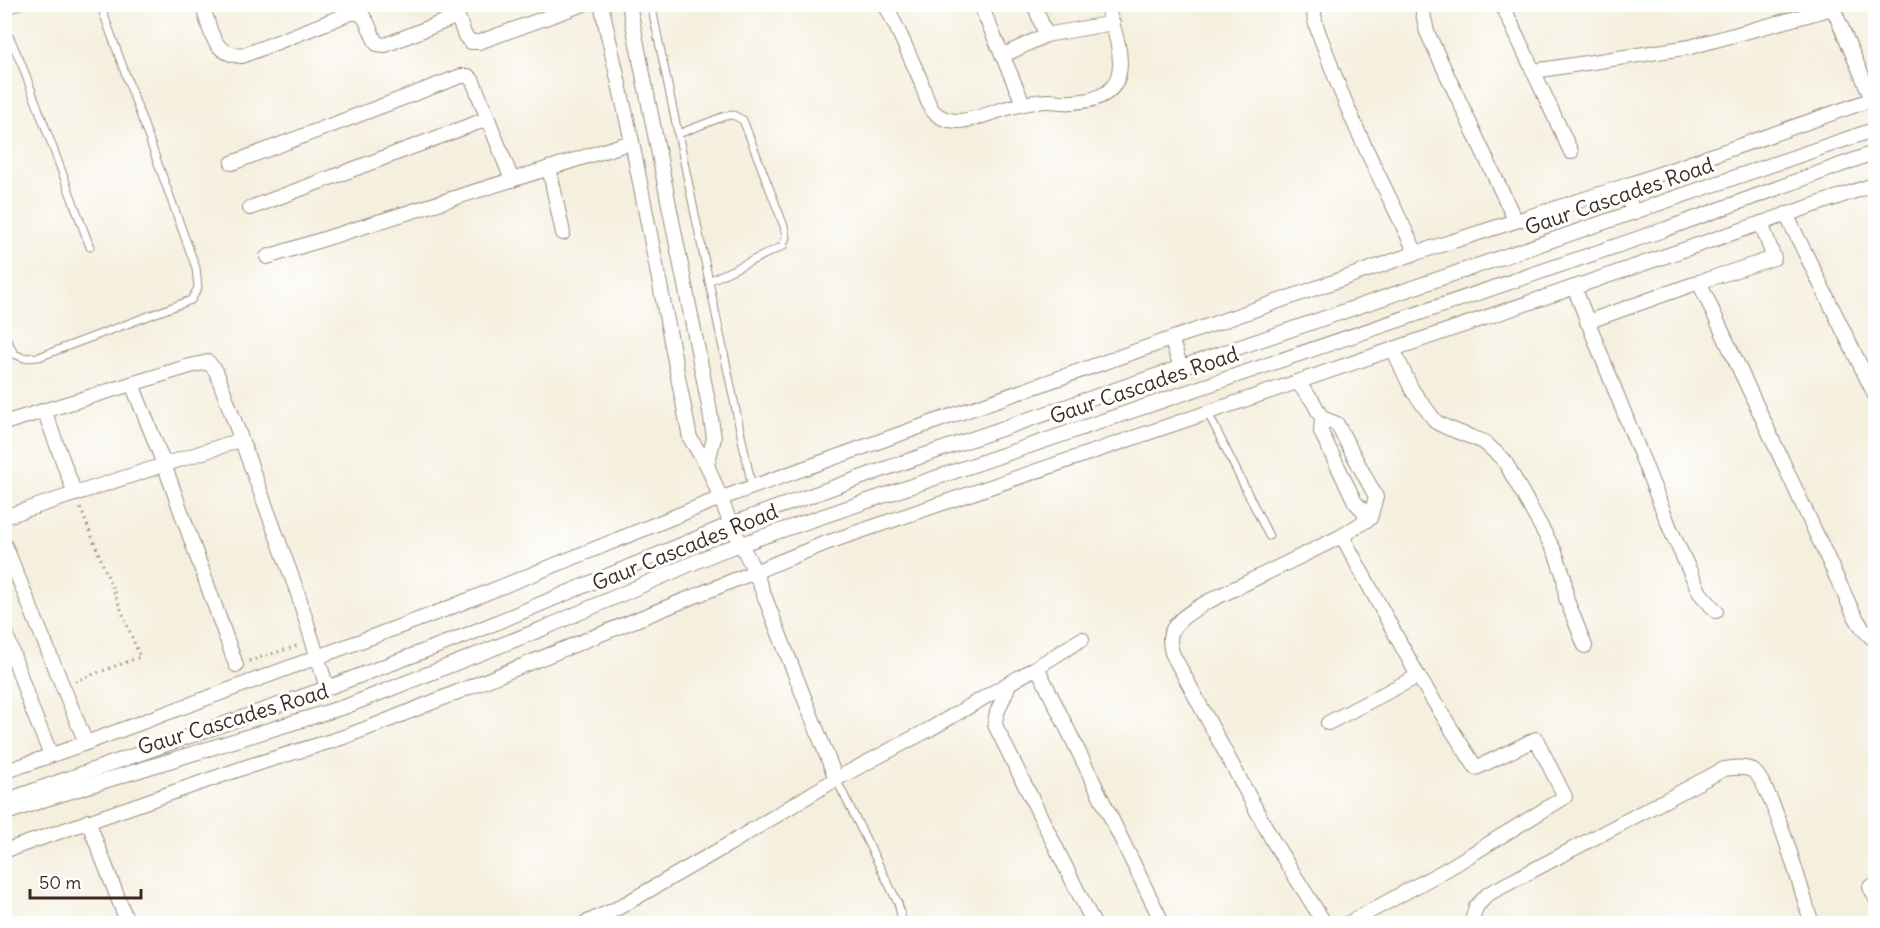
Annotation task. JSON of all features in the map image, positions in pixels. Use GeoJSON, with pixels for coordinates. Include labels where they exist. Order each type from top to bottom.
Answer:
{"type":"FeatureCollection","features":[{"type":"Feature","properties":{"kind":"street"},"geometry":{"type":"LineString","coordinates":[[202,4],[216,45],[230,55],[242,56],[351,13],[360,13],[367,20],[377,44],[385,45],[456,10],[465,36],[471,42],[479,42],[584,4]]}},
{"type":"Feature","properties":{"kind":"street"},"geometry":{"type":"LineString","coordinates":[[601,4],[632,142],[690,438],[707,465],[731,524],[755,572],[836,779]]}},
{"type":"Feature","properties":{"kind":"street"},"geometry":{"type":"LineString","coordinates":[[629,4],[709,406],[714,438],[707,465]]}},
{"type":"Feature","properties":{"kind":"street"},"geometry":{"type":"LineString","coordinates":[[885,4],[933,111],[945,120],[963,122],[1023,103],[1096,99],[1112,90],[1120,75],[1120,48],[1106,4]]}},
{"type":"Feature","properties":{"kind":"street"},"geometry":{"type":"LineString","coordinates":[[980,4],[1023,103]]}},
{"type":"Feature","properties":{"kind":"street"},"geometry":{"type":"LineString","coordinates":[[1034,4],[1046,35]]}},
{"type":"Feature","properties":{"kind":"street"},"geometry":{"type":"LineString","coordinates":[[1315,4],[1318,31],[1339,91],[1416,253]]}},
{"type":"Feature","properties":{"kind":"street"},"geometry":{"type":"LineString","coordinates":[[1425,4],[1423,14],[1427,32],[1515,220]]}},
{"type":"Feature","properties":{"kind":"street"},"geometry":{"type":"LineString","coordinates":[[1502,4],[1571,152]]}},
{"type":"Feature","properties":{"kind":"street"},"geometry":{"type":"LineString","coordinates":[[4,772],[444,610],[752,487],[1416,253],[1625,186],[1874,99],[1836,6],[1690,47],[1534,72]]}},
{"type":"Feature","properties":{"kind":"street"},"geometry":{"type":"LineString","coordinates":[[1002,56],[1046,35],[1113,23]]}},
{"type":"Feature","properties":{"kind":"street"},"geometry":{"type":"LineString","coordinates":[[232,163],[461,76],[468,76],[473,81],[512,180]]}},
{"type":"Feature","properties":{"kind":"street"},"geometry":{"type":"LineString","coordinates":[[250,208],[487,118]]}},
{"type":"Feature","properties":{"kind":"street","name":"Gaur Cascades Road"},"geometry":{"type":"LineString","coordinates":[[4,801],[327,688],[469,634],[731,524],[893,466],[1875,129]]}},
{"type":"Feature","properties":{"kind":"street"},"geometry":{"type":"LineString","coordinates":[[267,257],[632,142]]}},
{"type":"Feature","properties":{"kind":"street","name":"Gaur Cascades Road"},"geometry":{"type":"LineString","coordinates":[[4,814],[347,706],[542,629],[718,552],[1666,229],[1875,152]]}},
{"type":"Feature","properties":{"kind":"street"},"geometry":{"type":"LineString","coordinates":[[549,168],[563,233]]}},
{"type":"Feature","properties":{"kind":"street"},"geometry":{"type":"LineString","coordinates":[[4,851],[246,767],[341,738],[826,543],[1875,184]]}},
{"type":"Feature","properties":{"kind":"street"},"geometry":{"type":"LineString","coordinates":[[1625,186],[1633,213]]}},
{"type":"Feature","properties":{"kind":"street"},"geometry":{"type":"LineString","coordinates":[[1786,214],[1875,398]]}},
{"type":"Feature","properties":{"kind":"street"},"geometry":{"type":"LineString","coordinates":[[1587,322],[1774,258],[1761,223]]}},
{"type":"Feature","properties":{"kind":"street"},"geometry":{"type":"LineString","coordinates":[[1666,229],[1675,254]]}},
{"type":"Feature","properties":{"kind":"street"},"geometry":{"type":"LineString","coordinates":[[1699,282],[1841,588],[1860,624],[1869,637],[1875,641]]}},
{"type":"Feature","properties":{"kind":"street"},"geometry":{"type":"LineString","coordinates":[[1574,287],[1672,533],[1700,593],[1716,611]]}},
{"type":"Feature","properties":{"kind":"street"},"geometry":{"type":"LineString","coordinates":[[1376,301],[1384,325]]}},
{"type":"Feature","properties":{"kind":"street"},"geometry":{"type":"LineString","coordinates":[[1171,339],[1181,367]]}},
{"type":"Feature","properties":{"kind":"street"},"geometry":{"type":"LineString","coordinates":[[1393,349],[1412,390],[1436,422],[1484,442],[1504,460],[1555,552],[1563,577],[1566,598],[1586,646]]}},
{"type":"Feature","properties":{"kind":"street"},"geometry":{"type":"LineString","coordinates":[[4,423],[208,362],[216,371],[297,591],[327,688]]}},
{"type":"Feature","properties":{"kind":"street"},"geometry":{"type":"LineString","coordinates":[[1297,382],[1312,400],[1322,418],[1321,432],[1355,502],[1370,518]]}},
{"type":"Feature","properties":{"kind":"street"},"geometry":{"type":"LineString","coordinates":[[132,384],[164,464],[236,665]]}},
{"type":"Feature","properties":{"kind":"street"},"geometry":{"type":"LineString","coordinates":[[44,410],[75,494]]}},
{"type":"Feature","properties":{"kind":"street"},"geometry":{"type":"LineString","coordinates":[[1322,418],[1337,424],[1376,497],[1370,518],[1342,536],[1207,602],[1189,613],[1175,627],[1170,638],[1172,653],[1272,842],[1325,924]]}},
{"type":"Feature","properties":{"kind":"street"},"geometry":{"type":"LineString","coordinates":[[4,518],[240,440]]}},
{"type":"Feature","properties":{"kind":"street"},"geometry":{"type":"LineString","coordinates":[[1342,536],[1418,676],[1476,768],[1536,740],[1565,797],[1449,868],[1347,924]]}},
{"type":"Feature","properties":{"kind":"street"},"geometry":{"type":"LineString","coordinates":[[4,543],[86,743]]}},
{"type":"Feature","properties":{"kind":"street"},"geometry":{"type":"LineString","coordinates":[[4,628],[51,755]]}},
{"type":"Feature","properties":{"kind":"street"},"geometry":{"type":"LineString","coordinates":[[583,924],[618,908],[836,779],[1009,683],[1082,639]]}},
{"type":"Feature","properties":{"kind":"street"},"geometry":{"type":"LineString","coordinates":[[1037,667],[1163,924]]}},
{"type":"Feature","properties":{"kind":"street"},"geometry":{"type":"LineString","coordinates":[[1328,723],[1418,676]]}},
{"type":"Feature","properties":{"kind":"street"},"geometry":{"type":"LineString","coordinates":[[1009,683],[1006,695],[995,713],[994,725],[1094,924]]}},
{"type":"Feature","properties":{"kind":"street"},"geometry":{"type":"LineString","coordinates":[[1471,924],[1476,907],[1488,894],[1724,769],[1740,767],[1752,771],[1767,790],[1812,924]]}},
{"type":"Feature","properties":{"kind":"street"},"geometry":{"type":"LineString","coordinates":[[88,821],[128,924]]}},
{"type":"Feature","properties":{"kind":"lane"},"geometry":{"type":"LineString","coordinates":[[4,12],[22,4]]}},
{"type":"Feature","properties":{"kind":"lane"},"geometry":{"type":"LineString","coordinates":[[4,333],[15,354],[24,358],[39,357],[191,300],[198,288],[196,268],[100,4]]}},
{"type":"Feature","properties":{"kind":"lane"},"geometry":{"type":"LineString","coordinates":[[651,4],[752,487]]}},
{"type":"Feature","properties":{"kind":"lane"},"geometry":{"type":"LineString","coordinates":[[4,33],[10,38],[22,64],[90,248]]}},
{"type":"Feature","properties":{"kind":"lane"},"geometry":{"type":"LineString","coordinates":[[678,134],[725,116],[733,115],[743,120],[784,226],[786,237],[783,246],[709,281]]}},
{"type":"Feature","properties":{"kind":"lane"},"geometry":{"type":"LineString","coordinates":[[1208,413],[1269,536]]}},
{"type":"Feature","properties":{"kind":"lane"},"geometry":{"type":"LineString","coordinates":[[836,779],[898,903],[903,924]]}},
{"type":"Feature","properties":{"kind":"path"},"geometry":{"type":"LineString","coordinates":[[63,685],[140,657],[75,494]]}},
{"type":"Feature","properties":{"kind":"path"},"geometry":{"type":"LineString","coordinates":[[236,665],[305,644]]}}]}
